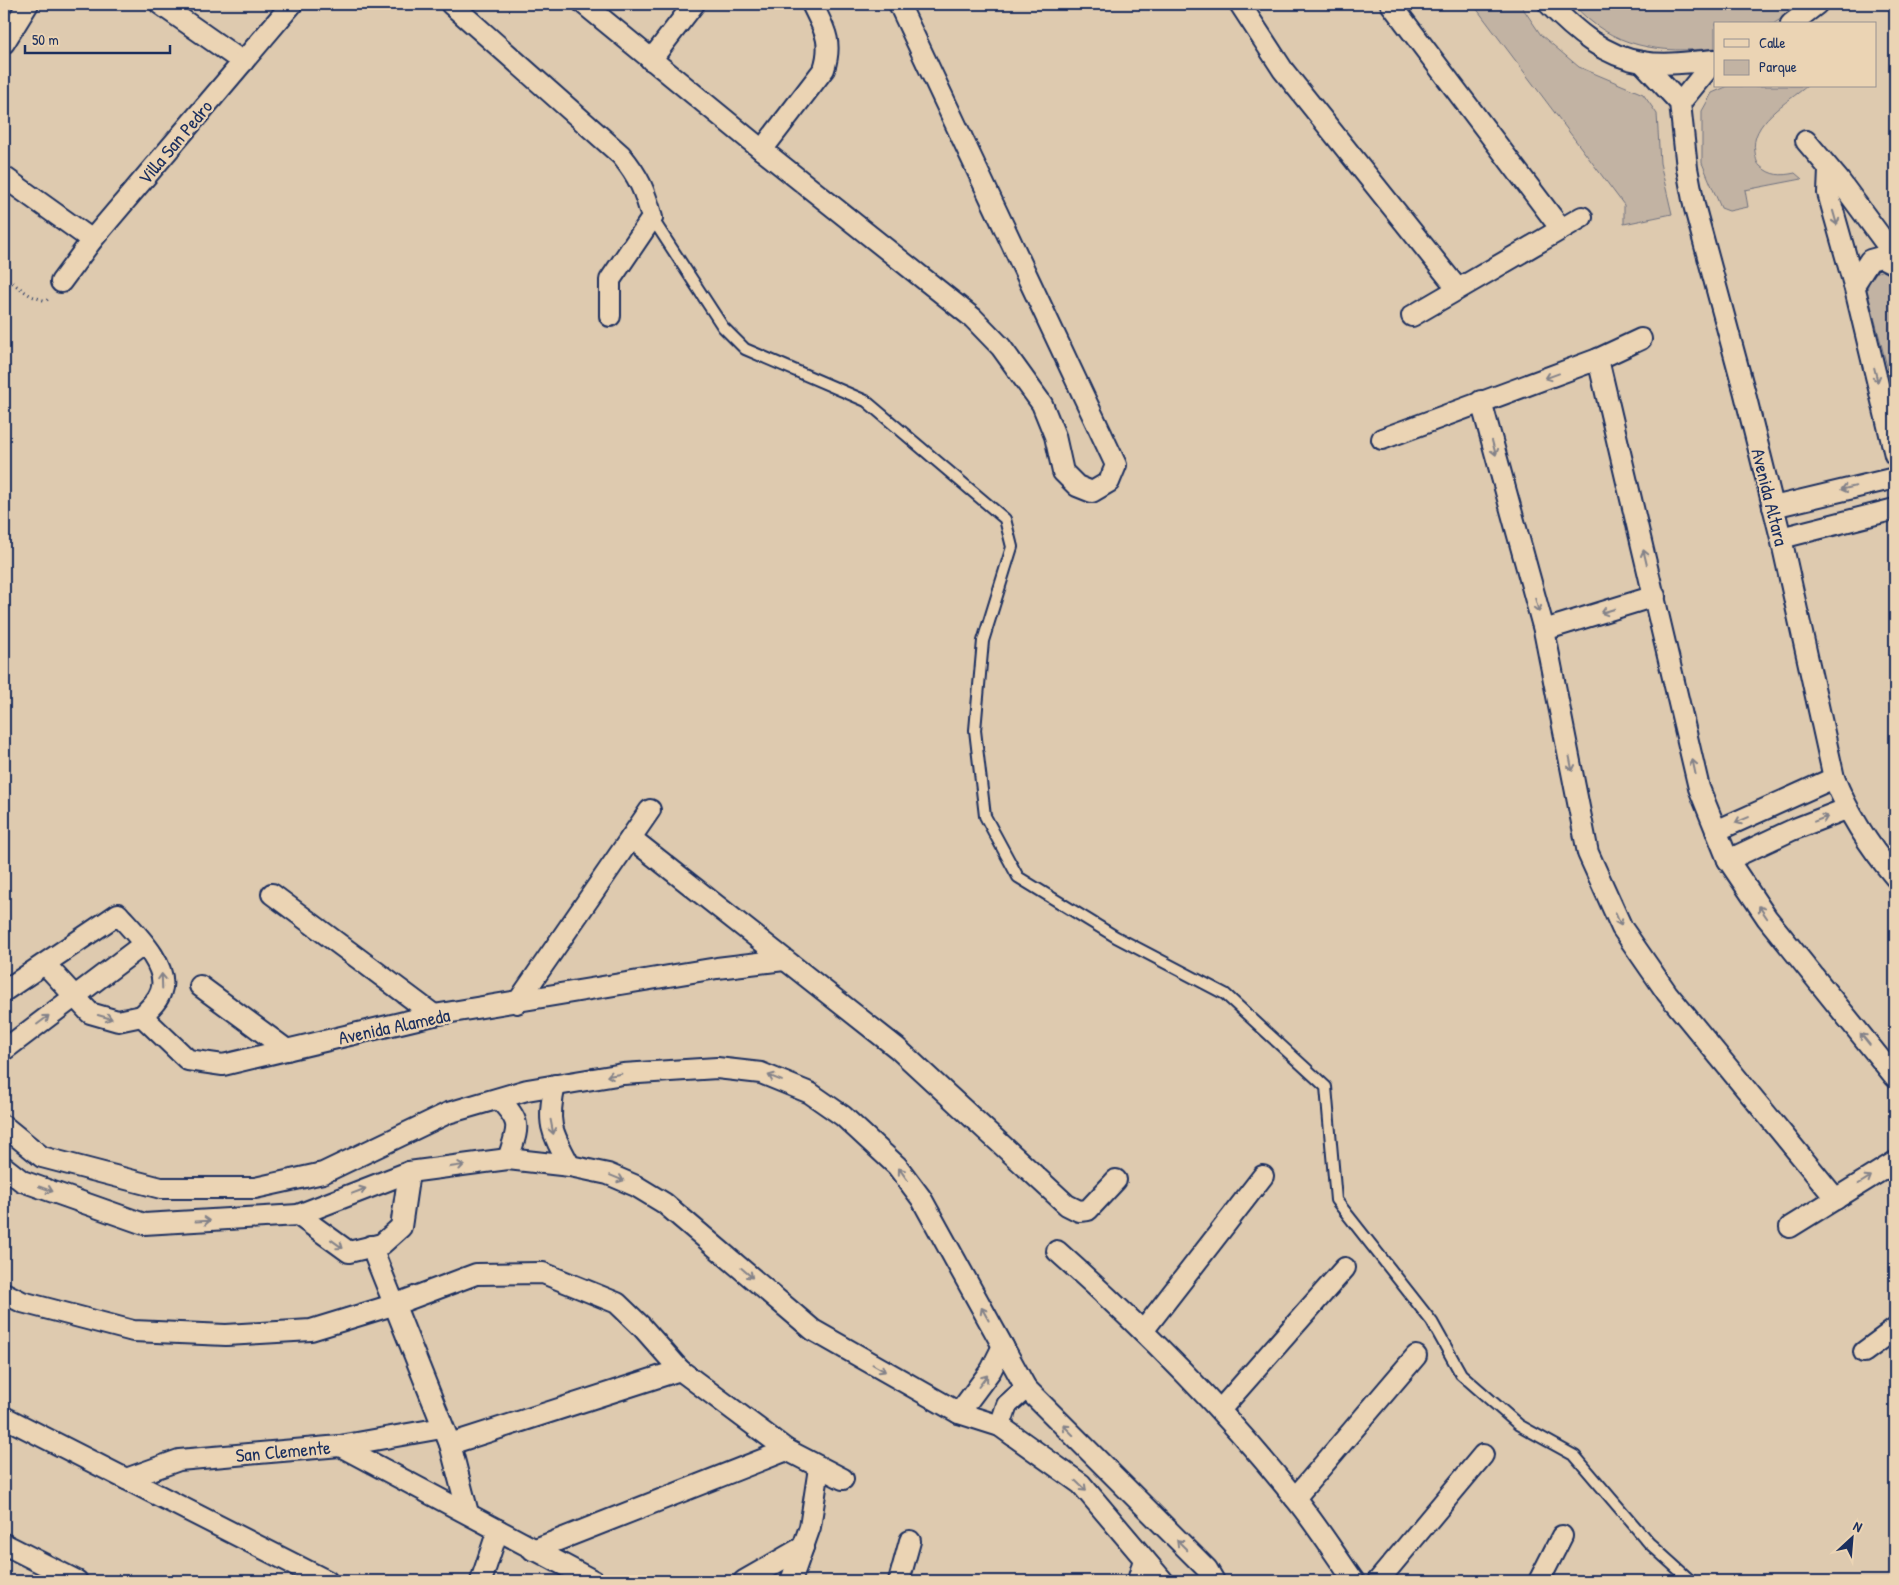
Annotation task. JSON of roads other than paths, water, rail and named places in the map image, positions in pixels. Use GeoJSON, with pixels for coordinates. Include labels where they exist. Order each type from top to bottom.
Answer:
{"type":"FeatureCollection","features":[{"type":"Feature","properties":{"kind":"street"},"geometry":{"type":"LineString","coordinates":[[4,43],[28,4]]}},
{"type":"Feature","properties":{"kind":"street"},"geometry":{"type":"LineString","coordinates":[[160,4],[243,62]]}},
{"type":"Feature","properties":{"kind":"street","name":"Villa San Pedro"},"geometry":{"type":"LineString","coordinates":[[61,282],[92,240],[292,4]]}},
{"type":"Feature","properties":{"kind":"street"},"geometry":{"type":"LineString","coordinates":[[450,4],[621,155],[635,172],[644,189],[652,218],[610,280],[610,316]]}},
{"type":"Feature","properties":{"kind":"street"},"geometry":{"type":"LineString","coordinates":[[584,4],[762,150],[973,318],[1001,347],[1042,404],[1055,436],[1062,472],[1077,486],[1092,492],[1109,482],[1116,465],[899,4]]}},
{"type":"Feature","properties":{"kind":"street"},"geometry":{"type":"LineString","coordinates":[[651,60],[694,4]]}},
{"type":"Feature","properties":{"kind":"street"},"geometry":{"type":"LineString","coordinates":[[762,150],[824,69],[829,55],[828,37],[812,4]]}},
{"type":"Feature","properties":{"kind":"street"},"geometry":{"type":"LineString","coordinates":[[1240,4],[1283,70],[1457,288]]}},
{"type":"Feature","properties":{"kind":"street"},"geometry":{"type":"LineString","coordinates":[[1391,4],[1561,229]]}},
{"type":"Feature","properties":{"kind":"street"},"geometry":{"type":"LineString","coordinates":[[1549,4],[1566,22],[1590,40],[1621,56],[1642,62],[1673,63],[1714,60]]}},
{"type":"Feature","properties":{"kind":"street"},"geometry":{"type":"LineString","coordinates":[[1794,22],[1817,4]]}},
{"type":"Feature","properties":{"kind":"street"},"geometry":{"type":"LineString","coordinates":[[1642,62],[1680,103],[1714,61]]}},
{"type":"Feature","properties":{"kind":"street","name":"Avenida Altara"},"geometry":{"type":"LineString","coordinates":[[1680,103],[1687,168],[1694,205],[1744,390],[1781,538],[1834,778],[1846,809],[1874,851],[1895,877]]}},
{"type":"Feature","properties":{"kind":"street"},"geometry":{"type":"LineString","coordinates":[[1806,141],[1828,170],[1839,180],[1895,256]]}},
{"type":"Feature","properties":{"kind":"street"},"geometry":{"type":"LineString","coordinates":[[1828,170],[1828,193],[1854,285],[1895,455]]}},
{"type":"Feature","properties":{"kind":"street"},"geometry":{"type":"LineString","coordinates":[[4,177],[92,240]]}},
{"type":"Feature","properties":{"kind":"street"},"geometry":{"type":"LineString","coordinates":[[1412,316],[1582,216]]}},
{"type":"Feature","properties":{"kind":"street"},"geometry":{"type":"LineString","coordinates":[[1854,285],[1870,260],[1881,257],[1895,264]]}},
{"type":"Feature","properties":{"kind":"street"},"geometry":{"type":"LineString","coordinates":[[1382,440],[1598,359],[1641,339]]}},
{"type":"Feature","properties":{"kind":"street"},"geometry":{"type":"LineString","coordinates":[[1598,359],[1699,788],[1716,831],[1728,860],[1767,918],[1895,1077]]}},
{"type":"Feature","properties":{"kind":"street"},"geometry":{"type":"LineString","coordinates":[[1481,402],[1544,630],[1588,853],[1622,928],[1667,993],[1836,1199]]}},
{"type":"Feature","properties":{"kind":"street"},"geometry":{"type":"LineString","coordinates":[[1773,507],[1895,478]]}},
{"type":"Feature","properties":{"kind":"street"},"geometry":{"type":"LineString","coordinates":[[1825,494],[1834,524]]}},
{"type":"Feature","properties":{"kind":"street"},"geometry":{"type":"LineString","coordinates":[[1781,538],[1895,509]]}},
{"type":"Feature","properties":{"kind":"street"},"geometry":{"type":"LineString","coordinates":[[1544,630],[1655,596]]}},
{"type":"Feature","properties":{"kind":"street"},"geometry":{"type":"LineString","coordinates":[[1716,831],[1834,778]]}},
{"type":"Feature","properties":{"kind":"street"},"geometry":{"type":"LineString","coordinates":[[1777,805],[1792,830]]}},
{"type":"Feature","properties":{"kind":"street"},"geometry":{"type":"LineString","coordinates":[[1728,860],[1792,830],[1846,809]]}},
{"type":"Feature","properties":{"kind":"street"},"geometry":{"type":"LineString","coordinates":[[517,1003],[650,810]]}},
{"type":"Feature","properties":{"kind":"street"},"geometry":{"type":"LineString","coordinates":[[631,838],[897,1048],[1067,1205],[1079,1211],[1088,1210],[1116,1180]]}},
{"type":"Feature","properties":{"kind":"street"},"geometry":{"type":"LineString","coordinates":[[272,894],[434,1015]]}},
{"type":"Feature","properties":{"kind":"street"},"geometry":{"type":"LineString","coordinates":[[4,991],[118,914],[144,944],[161,969],[162,989],[156,1003],[142,1016],[118,1021],[90,1013],[45,964]]}},
{"type":"Feature","properties":{"kind":"street"},"geometry":{"type":"LineString","coordinates":[[4,1050],[144,944]]}},
{"type":"Feature","properties":{"kind":"street","name":"Avenida Alameda"},"geometry":{"type":"LineString","coordinates":[[142,1016],[188,1060],[223,1065],[434,1015],[517,1003],[563,993],[784,960]]}},
{"type":"Feature","properties":{"kind":"street"},"geometry":{"type":"LineString","coordinates":[[200,986],[287,1050]]}},
{"type":"Feature","properties":{"kind":"street"},"geometry":{"type":"LineString","coordinates":[[4,1126],[42,1157],[161,1188],[255,1188],[323,1173],[448,1114],[527,1090],[623,1074],[717,1068],[761,1073],[810,1092],[844,1116],[897,1166],[921,1198],[1026,1388],[1207,1569],[1214,1581]]}},
{"type":"Feature","properties":{"kind":"street"},"geometry":{"type":"LineString","coordinates":[[555,1085],[549,1110],[554,1136],[570,1166]]}},
{"type":"Feature","properties":{"kind":"street"},"geometry":{"type":"LineString","coordinates":[[499,1099],[515,1116],[516,1132],[508,1159]]}},
{"type":"Feature","properties":{"kind":"street"},"geometry":{"type":"LineString","coordinates":[[4,1167],[22,1181],[144,1224],[298,1215],[409,1172],[508,1159],[570,1166],[608,1174],[636,1186],[664,1203],[813,1330],[958,1413],[1000,1426],[1081,1484],[1163,1581]]}},
{"type":"Feature","properties":{"kind":"street"},"geometry":{"type":"LineString","coordinates":[[1790,1227],[1895,1162]]}},
{"type":"Feature","properties":{"kind":"street"},"geometry":{"type":"LineString","coordinates":[[298,1215],[349,1252],[382,1244],[401,1228],[409,1172]]}},
{"type":"Feature","properties":{"kind":"street"},"geometry":{"type":"LineString","coordinates":[[1143,1331],[1263,1176]]}},
{"type":"Feature","properties":{"kind":"street"},"geometry":{"type":"LineString","coordinates":[[371,1246],[396,1304],[446,1436],[468,1513]]}},
{"type":"Feature","properties":{"kind":"street"},"geometry":{"type":"LineString","coordinates":[[1057,1251],[1143,1331],[1220,1410],[1295,1498],[1354,1581]]}},
{"type":"Feature","properties":{"kind":"street"},"geometry":{"type":"LineString","coordinates":[[1220,1410],[1345,1268]]}},
{"type":"Feature","properties":{"kind":"street"},"geometry":{"type":"LineString","coordinates":[[4,1293],[22,1302],[133,1330],[226,1335],[311,1330],[396,1304],[476,1274],[543,1272],[617,1304],[642,1326],[680,1370],[787,1450],[843,1479]]}},
{"type":"Feature","properties":{"kind":"street"},"geometry":{"type":"LineString","coordinates":[[1864,1352],[1895,1329]]}},
{"type":"Feature","properties":{"kind":"street"},"geometry":{"type":"LineString","coordinates":[[958,1413],[991,1370],[1003,1346]]}},
{"type":"Feature","properties":{"kind":"street"},"geometry":{"type":"LineString","coordinates":[[1295,1498],[1416,1356]]}},
{"type":"Feature","properties":{"kind":"street","name":"San Clemente"},"geometry":{"type":"LineString","coordinates":[[126,1479],[179,1460],[446,1436],[680,1370]]}},
{"type":"Feature","properties":{"kind":"street"},"geometry":{"type":"LineString","coordinates":[[1000,1426],[1007,1405],[1026,1388]]}},
{"type":"Feature","properties":{"kind":"street"},"geometry":{"type":"LineString","coordinates":[[4,1417],[327,1581]]}},
{"type":"Feature","properties":{"kind":"street"},"geometry":{"type":"LineString","coordinates":[[340,1446],[594,1581]]}},
{"type":"Feature","properties":{"kind":"street"},"geometry":{"type":"LineString","coordinates":[[533,1550],[787,1450]]}},
{"type":"Feature","properties":{"kind":"street"},"geometry":{"type":"LineString","coordinates":[[1378,1581],[1483,1455]]}},
{"type":"Feature","properties":{"kind":"street"},"geometry":{"type":"LineString","coordinates":[[791,1581],[810,1527],[819,1468]]}},
{"type":"Feature","properties":{"kind":"street"},"geometry":{"type":"LineString","coordinates":[[482,1581],[498,1530]]}},
{"type":"Feature","properties":{"kind":"street"},"geometry":{"type":"LineString","coordinates":[[1539,1581],[1562,1536]]}},
{"type":"Feature","properties":{"kind":"street"},"geometry":{"type":"LineString","coordinates":[[898,1581],[910,1541]]}},
{"type":"Feature","properties":{"kind":"street"},"geometry":{"type":"LineString","coordinates":[[4,1544],[77,1581]]}},
{"type":"Feature","properties":{"kind":"street"},"geometry":{"type":"LineString","coordinates":[[744,1581],[803,1547]]}},
{"type":"Feature","properties":{"kind":"street"},"geometry":{"type":"LineString","coordinates":[[1138,1581],[1144,1559]]}},
{"type":"Feature","properties":{"kind":"lane"},"geometry":{"type":"LineString","coordinates":[[652,218],[723,327],[745,349],[866,402],[1004,518],[1012,547],[983,641],[975,730],[985,816],[1018,878],[1116,937],[1225,994],[1326,1087],[1336,1200],[1432,1322],[1462,1374],[1519,1425],[1575,1456],[1648,1543],[1691,1581]]}}]}
